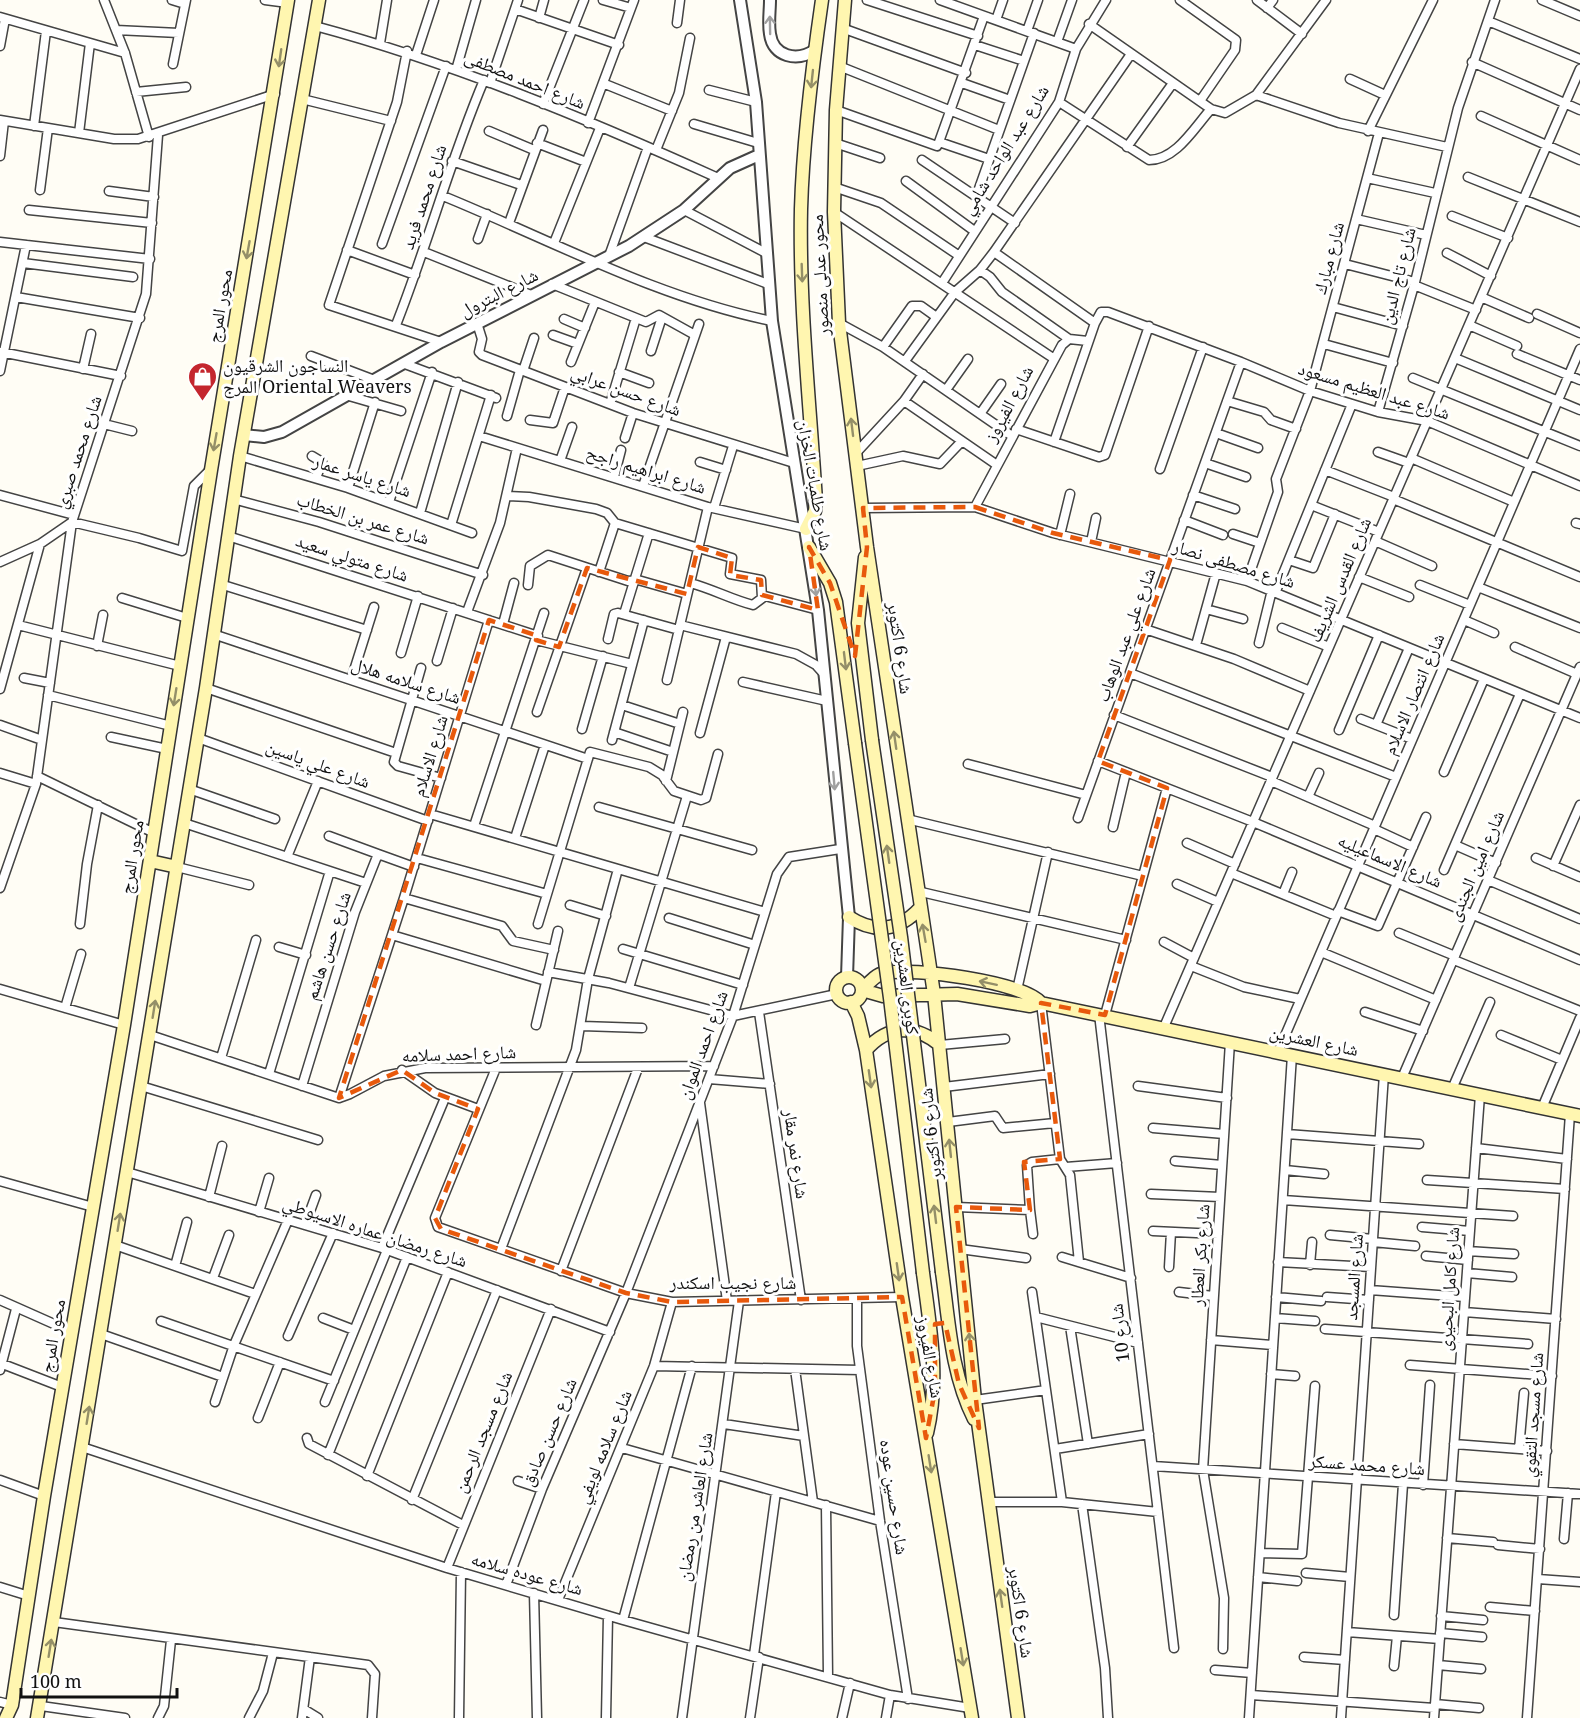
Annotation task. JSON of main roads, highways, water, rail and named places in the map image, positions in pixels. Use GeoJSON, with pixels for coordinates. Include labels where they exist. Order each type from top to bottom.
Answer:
{"type":"FeatureCollection","features":[{"type":"Feature","properties":{"kind":"main road"},"geometry":{"type":"LineString","coordinates":[[40,1714],[206,688],[233,499],[319,0]]}},
{"type":"Feature","properties":{"kind":"main road","name":"محور عدلى منصور"},"geometry":{"type":"LineString","coordinates":[[806,529],[815,511],[816,501],[802,291],[801,210],[815,50],[822,0]]}},
{"type":"Feature","properties":{"kind":"main road","name":"محور عدلى منصور"},"geometry":{"type":"LineString","coordinates":[[845,0],[838,66],[834,212],[839,323],[867,547]]}},
{"type":"Feature","properties":{"kind":"main road","name":"محور المرج"},"geometry":{"type":"LineString","coordinates":[[6,1718],[6,1703],[29,1596],[124,1025],[187,618],[275,94],[288,2]]}},
{"type":"Feature","properties":{"kind":"main road","name":"كوبرى العشرين"},"geometry":{"type":"LineString","coordinates":[[809,547],[830,582],[836,602],[889,986],[935,1365],[935,1390],[926,1438]]}},
{"type":"Feature","properties":{"kind":"main road","name":"كوبرى العشرين"},"geometry":{"type":"LineString","coordinates":[[867,547],[860,585],[858,623],[872,740],[900,937],[954,1361],[959,1384],[979,1428]]}},
{"type":"Feature","properties":{"kind":"main road","name":"شارع 6 اكتوبر"},"geometry":{"type":"LineString","coordinates":[[867,547],[934,994],[975,1400],[1018,1718]]}},
{"type":"Feature","properties":{"kind":"main road"},"geometry":{"type":"LineString","coordinates":[[150,861],[177,867]]}},
{"type":"Feature","properties":{"kind":"main road"},"geometry":{"type":"LineString","coordinates":[[849,917],[860,925],[886,929],[900,925],[920,908]]}},
{"type":"Feature","properties":{"kind":"main road","name":"شارع العشرين"},"geometry":{"type":"LineString","coordinates":[[862,990],[881,973],[931,971],[1017,990],[1032,995],[1041,1003]]}},
{"type":"Feature","properties":{"kind":"main road"},"geometry":{"type":"LineString","coordinates":[[847,977],[859,981],[862,990],[859,998],[851,1002],[843,1001],[837,994],[838,984],[847,977]]}},
{"type":"Feature","properties":{"kind":"main road","name":"شارع العشرين"},"geometry":{"type":"LineString","coordinates":[[862,990],[883,996],[957,994],[1030,1006],[1041,1003],[1575,1115]]}},
{"type":"Feature","properties":{"kind":"main road","name":"شارع الفيروز"},"geometry":{"type":"LineString","coordinates":[[851,1002],[858,1016],[866,1050],[902,1297],[971,1713]]}},
{"type":"Feature","properties":{"kind":"main road"},"geometry":{"type":"LineString","coordinates":[[866,1050],[875,1039],[888,1032],[902,1029],[922,1033],[940,1045]]}},
{"type":"Feature","properties":{"kind":"main road"},"geometry":{"type":"LineString","coordinates":[[6,1703],[12,1718]]}},
{"type":"Feature","properties":{"kind":"place","name":"النساجون الشرقيون المرج Oriental Weavers"},"geometry":{"type":"Point","coordinates":[202,402]}}]}
